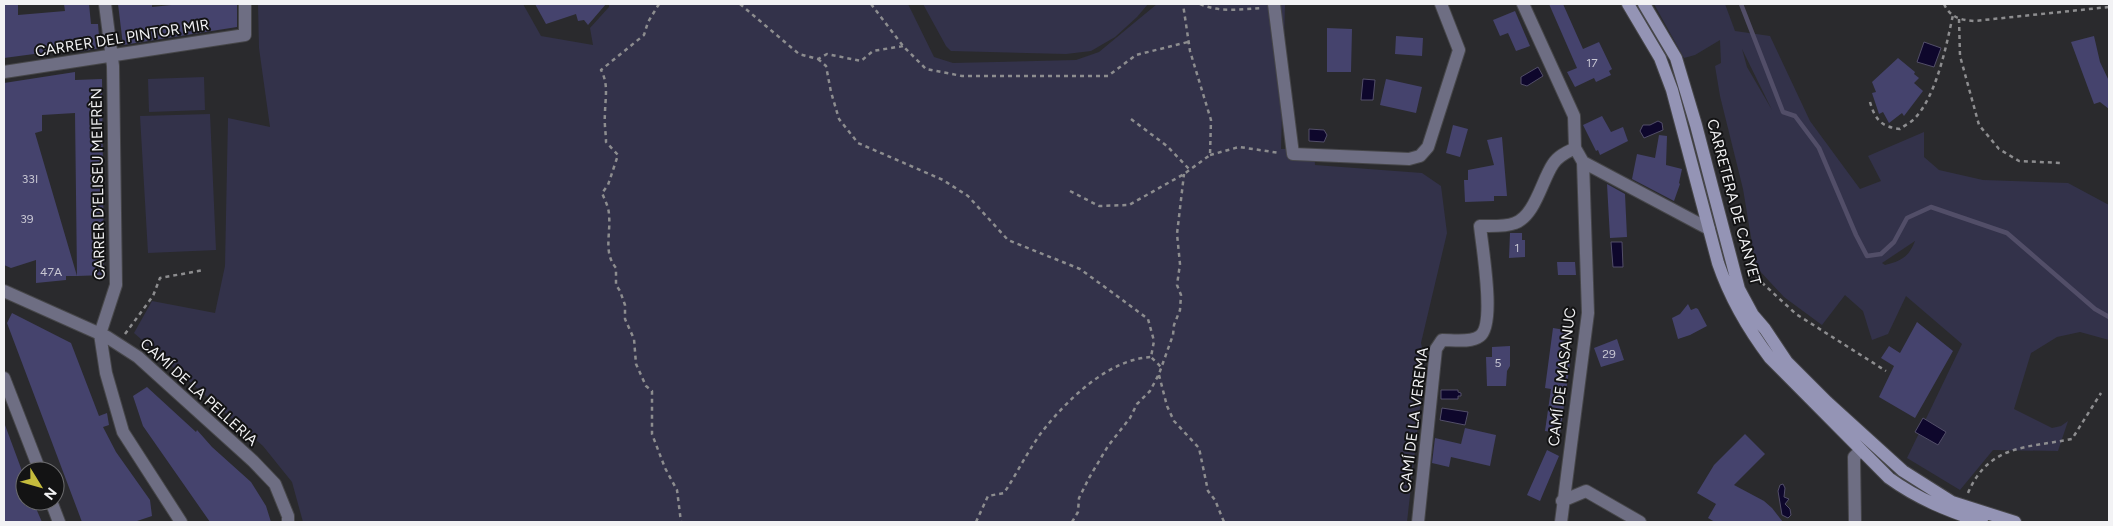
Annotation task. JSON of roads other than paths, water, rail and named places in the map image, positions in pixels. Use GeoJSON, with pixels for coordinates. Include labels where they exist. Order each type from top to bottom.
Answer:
{"type":"FeatureCollection","features":[{"type":"Feature","properties":{"kind":"street","name":"CARRER D'ELISEU MEIFRÈN"},"geometry":{"type":"LineString","coordinates":[[105,4],[113,66],[116,285],[100,334],[106,373],[123,432],[181,522]]}},
{"type":"Feature","properties":{"kind":"street","name":"CARRER DEL PINTOR MIR"},"geometry":{"type":"LineString","coordinates":[[4,72],[246,35],[245,4]]}},
{"type":"Feature","properties":{"kind":"street"},"geometry":{"type":"LineString","coordinates":[[1274,6],[1293,154],[1409,159],[1420,156],[1428,147],[1458,50],[1441,4]]}},
{"type":"Feature","properties":{"kind":"street"},"geometry":{"type":"LineString","coordinates":[[1523,4],[1574,116],[1575,148]]}},
{"type":"Feature","properties":{"kind":"street","name":"CARRETERA DE CANYET"},"geometry":{"type":"LineString","coordinates":[[1628,4],[1660,58],[1672,90],[1708,229],[1725,283],[1756,340],[1770,358],[1890,478],[1908,492],[1945,510],[1982,522]]}},
{"type":"Feature","properties":{"kind":"street","name":"CARRETERA DE CANYET"},"geometry":{"type":"LineString","coordinates":[[1644,4],[1676,58],[1739,289],[1753,315],[1766,329],[1787,362],[1826,402],[1903,471],[1957,504],[2015,522]]}},
{"type":"Feature","properties":{"kind":"street","name":"CAMÍ DE MASANUC"},"geometry":{"type":"LineString","coordinates":[[1561,522],[1562,501],[1588,313],[1583,162],[1575,148]]}},
{"type":"Feature","properties":{"kind":"street","name":"CAMÍ DE LA VEREMA"},"geometry":{"type":"LineString","coordinates":[[1418,522],[1436,349],[1442,340],[1471,340],[1479,337],[1488,325],[1487,288],[1480,226],[1515,223],[1525,216],[1534,203],[1553,164],[1560,156],[1575,148]]}},
{"type":"Feature","properties":{"kind":"street"},"geometry":{"type":"LineString","coordinates":[[1583,162],[1716,232],[1730,280],[1739,289]]}},
{"type":"Feature","properties":{"kind":"street","name":"CAMÍ DE LA PELLERIA"},"geometry":{"type":"LineString","coordinates":[[4,291],[100,334],[118,343],[138,357],[253,461],[275,484],[288,516],[288,522]]}},
{"type":"Feature","properties":{"kind":"street"},"geometry":{"type":"LineString","coordinates":[[4,378],[36,461]]}},
{"type":"Feature","properties":{"kind":"street"},"geometry":{"type":"LineString","coordinates":[[1826,402],[1829,409],[1861,443],[1860,450],[1854,458],[1855,522]]}},
{"type":"Feature","properties":{"kind":"street"},"geometry":{"type":"LineString","coordinates":[[1860,450],[1867,450],[1872,453],[1893,472],[1912,485],[1939,500],[1957,504]]}},
{"type":"Feature","properties":{"kind":"street"},"geometry":{"type":"LineString","coordinates":[[1562,501],[1586,491],[1640,522]]}},
{"type":"Feature","properties":{"kind":"waterway"},"geometry":{"type":"LineString","coordinates":[[1741,4],[1783,112],[1795,116],[1819,148],[1856,235],[1867,256],[1881,254],[1894,242],[1907,218],[1931,207],[2007,233],[2095,309],[2109,317]]}}]}
